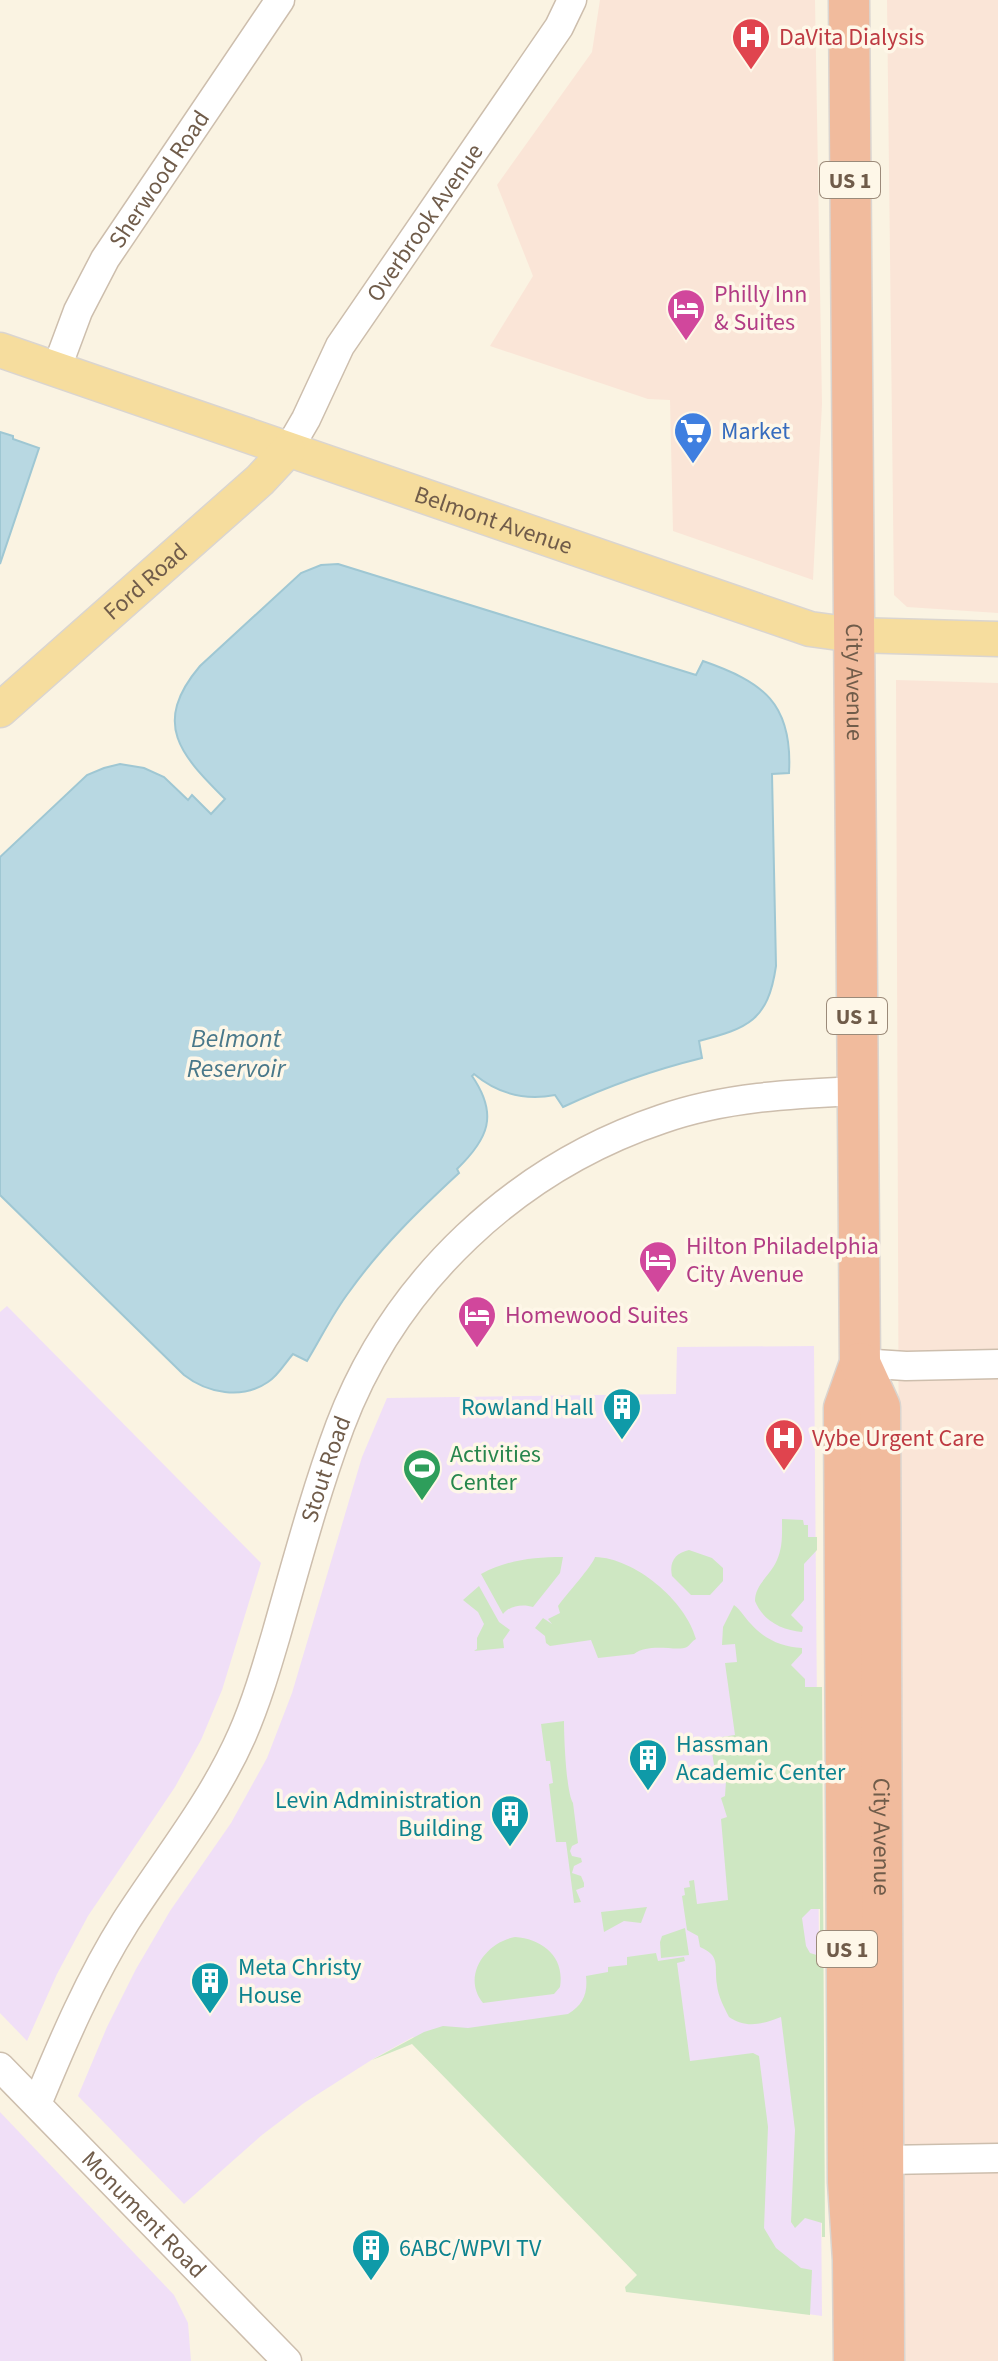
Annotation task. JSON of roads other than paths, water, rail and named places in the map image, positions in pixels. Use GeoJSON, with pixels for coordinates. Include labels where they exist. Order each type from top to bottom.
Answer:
{"type":"FeatureCollection","features":[{"type":"Feature","properties":{"kind":"highway","name":"City Avenue"},"geometry":{"type":"LineString","coordinates":[[849,0],[860,1363],[844,1408],[848,2182],[854,2361]]}},
{"type":"Feature","properties":{"kind":"highway","name":"City Avenue"},"geometry":{"type":"LineString","coordinates":[[860,1363],[880,1407],[884,2361]]}},
{"type":"Feature","properties":{"kind":"highway"},"geometry":{"type":"LineString","coordinates":[[845,1638],[857,1640],[868,1647],[880,1662]]}},
{"type":"Feature","properties":{"kind":"main road","name":"Belmont Avenue"},"geometry":{"type":"LineString","coordinates":[[0,350],[810,629],[854,635],[998,639]]}},
{"type":"Feature","properties":{"kind":"main road","name":"Ford Road"},"geometry":{"type":"LineString","coordinates":[[0,710],[260,480],[288,450]]}},
{"type":"Feature","properties":{"kind":"street","name":"Sherwood Road"},"geometry":{"type":"LineString","coordinates":[[56,370],[78,311],[105,259],[280,0]]}},
{"type":"Feature","properties":{"kind":"street","name":"Overbrook Avenue"},"geometry":{"type":"LineString","coordinates":[[288,450],[340,346],[559,27],[572,0]]}},
{"type":"Feature","properties":{"kind":"street","name":"Stout Road"},"geometry":{"type":"LineString","coordinates":[[37,2104],[82,2001],[111,1946],[205,1806],[238,1744],[261,1684],[330,1454],[346,1412],[380,1346],[425,1281],[453,1248],[500,1207],[550,1172],[613,1138],[663,1119],[728,1102],[786,1094],[857,1091]]}},
{"type":"Feature","properties":{"kind":"street"},"geometry":{"type":"LineString","coordinates":[[860,1363],[906,1366],[998,1364]]}},
{"type":"Feature","properties":{"kind":"street","name":"Monument Road"},"geometry":{"type":"LineString","coordinates":[[0,2067],[275,2357]]}},
{"type":"Feature","properties":{"kind":"street"},"geometry":{"type":"LineString","coordinates":[[884,2160],[998,2158]]}},
{"type":"Feature","properties":{"kind":"water"},"geometry":{"type":"Polygon","coordinates":[[[0,432],[39,448],[0,564],[0,432]]]}},
{"type":"Feature","properties":{"kind":"water","name":"Belmont Reservoir"},"geometry":{"type":"Polygon","coordinates":[[[338,564],[696,675],[703,661],[758,687],[779,712],[789,749],[789,773],[772,774],[776,966],[761,1010],[753,1019],[731,1032],[699,1041],[702,1058],[631,1079],[563,1107],[555,1095],[533,1097],[512,1094],[492,1087],[474,1074],[472,1076],[485,1103],[486,1126],[476,1147],[457,1169],[459,1173],[374,1260],[343,1300],[307,1361],[293,1354],[278,1373],[258,1388],[225,1392],[203,1386],[184,1375],[0,1195],[0,857],[87,775],[120,764],[144,768],[164,777],[188,800],[192,795],[211,814],[225,799],[196,768],[178,738],[175,722],[177,705],[185,687],[200,666],[301,573],[321,565],[338,564]]]}},
{"type":"Feature","properties":{"kind":"place","name":"DaVita Dialysis"},"geometry":{"type":"Point","coordinates":[751,71]}},
{"type":"Feature","properties":{"kind":"place","name":"Philly Inn & Suites"},"geometry":{"type":"Point","coordinates":[686,342]}},
{"type":"Feature","properties":{"kind":"place","name":"Market"},"geometry":{"type":"Point","coordinates":[693,465]}},
{"type":"Feature","properties":{"kind":"place","name":"Hilton Philadelphia City Avenue"},"geometry":{"type":"Point","coordinates":[658,1294]}},
{"type":"Feature","properties":{"kind":"place","name":"Homewood Suites"},"geometry":{"type":"Point","coordinates":[477,1349]}},
{"type":"Feature","properties":{"kind":"place","name":"Rowland Hall"},"geometry":{"type":"Point","coordinates":[622,1441]}},
{"type":"Feature","properties":{"kind":"place","name":"Vybe Urgent Care"},"geometry":{"type":"Point","coordinates":[784,1472]}},
{"type":"Feature","properties":{"kind":"place","name":"Activities Center"},"geometry":{"type":"Point","coordinates":[422,1502]}},
{"type":"Feature","properties":{"kind":"place","name":"Hassman Academic Center"},"geometry":{"type":"Point","coordinates":[648,1792]}},
{"type":"Feature","properties":{"kind":"place","name":"Levin Administration Building"},"geometry":{"type":"Point","coordinates":[510,1848]}},
{"type":"Feature","properties":{"kind":"place","name":"Meta Christy House"},"geometry":{"type":"Point","coordinates":[210,2015]}},
{"type":"Feature","properties":{"kind":"place","name":"6ABC/WPVI TV"},"geometry":{"type":"Point","coordinates":[371,2282]}}]}
